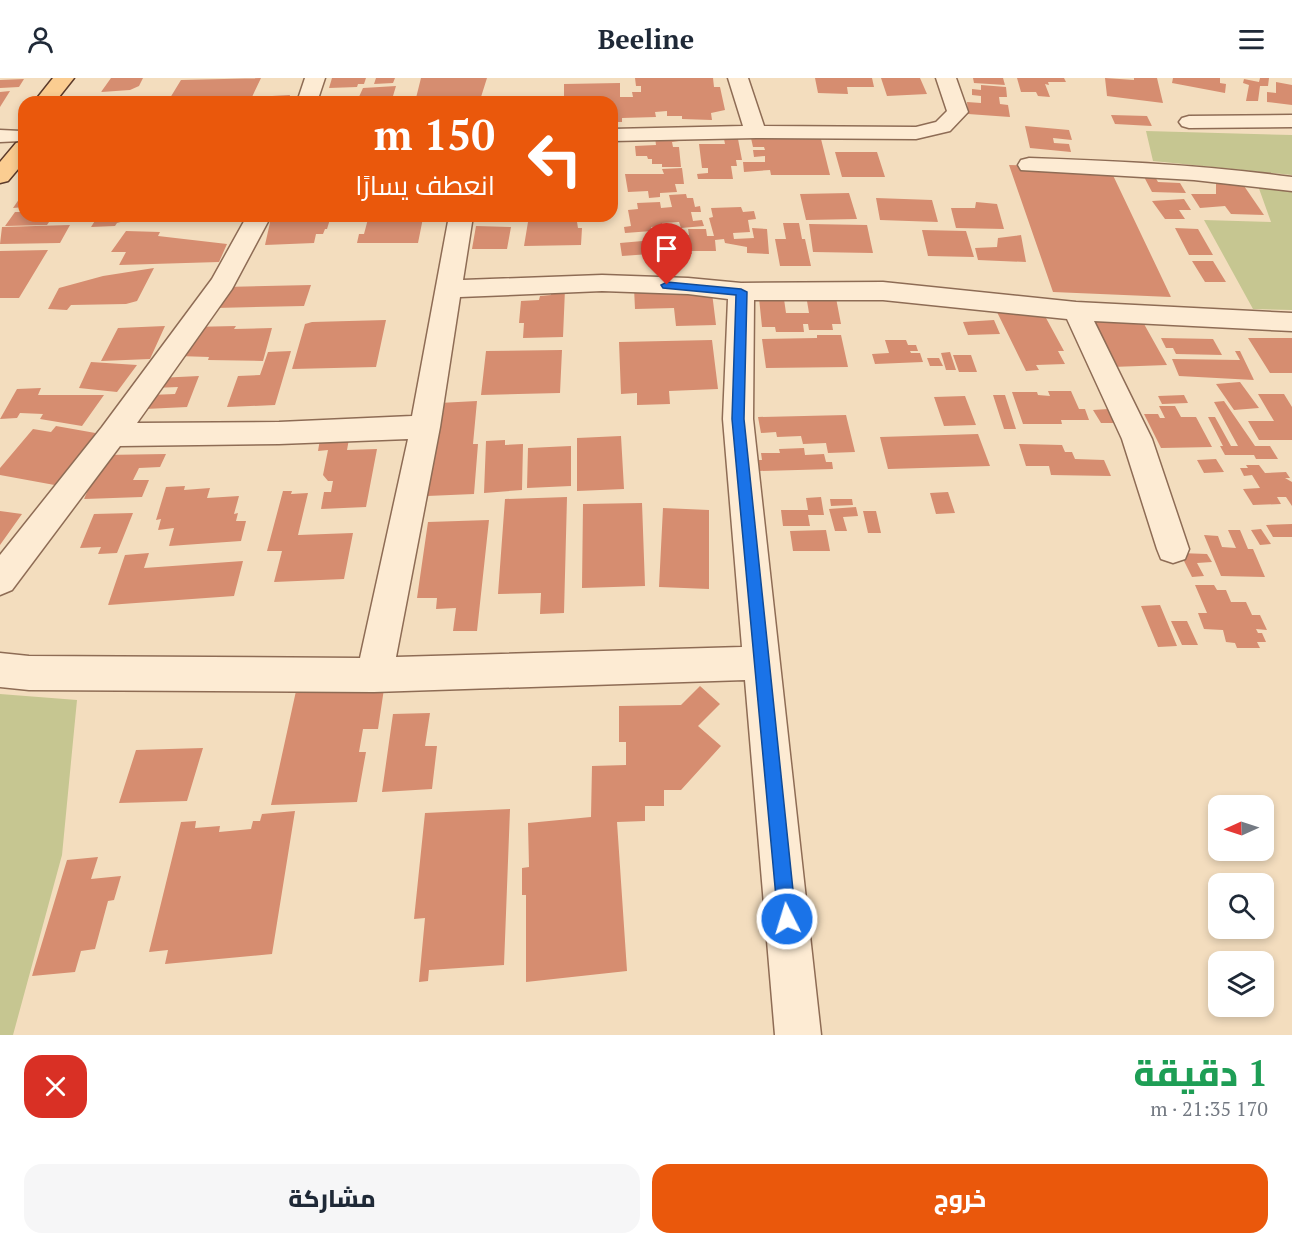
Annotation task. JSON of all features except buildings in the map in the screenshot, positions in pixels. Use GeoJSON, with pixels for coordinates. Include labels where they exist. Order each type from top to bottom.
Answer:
{"type":"FeatureCollection","features":[{"type":"Feature","properties":{"kind":"main road"},"geometry":{"type":"LineString","coordinates":[[49,96],[64,78]]}},
{"type":"Feature","properties":{"kind":"main road"},"geometry":{"type":"LineString","coordinates":[[67,96],[82,78]]}},
{"type":"Feature","properties":{"kind":"main road"},"geometry":{"type":"LineString","coordinates":[[0,176],[12,139]]}},
{"type":"Feature","properties":{"kind":"street"},"geometry":{"type":"LineString","coordinates":[[309,96],[315,78]]}},
{"type":"Feature","properties":{"kind":"street"},"geometry":{"type":"LineString","coordinates":[[738,78],[756,132]]}},
{"type":"Feature","properties":{"kind":"street"},"geometry":{"type":"LineString","coordinates":[[618,135],[756,132],[916,133],[943,127],[958,112],[946,78]]}},
{"type":"Feature","properties":{"kind":"street"},"geometry":{"type":"LineString","coordinates":[[1189,122],[1292,121]]}},
{"type":"Feature","properties":{"kind":"street"},"geometry":{"type":"LineString","coordinates":[[1029,165],[1134,168],[1256,178],[1292,184]]}},
{"type":"Feature","properties":{"kind":"street"},"geometry":{"type":"LineString","coordinates":[[0,580],[112,435],[223,284],[256,222]]}},
{"type":"Feature","properties":{"kind":"street"},"geometry":{"type":"LineString","coordinates":[[374,675],[425,427],[460,222]]}},
{"type":"Feature","properties":{"kind":"street"},"geometry":{"type":"LineString","coordinates":[[447,289],[602,283],[688,286],[741,292],[883,291],[1076,311],[1292,321]]}},
{"type":"Feature","properties":{"kind":"street"},"geometry":{"type":"LineString","coordinates":[[741,292],[738,419],[798,1035]]}},
{"type":"Feature","properties":{"kind":"street"},"geometry":{"type":"LineString","coordinates":[[1076,311],[1137,439],[1173,549]]}},
{"type":"Feature","properties":{"kind":"street"},"geometry":{"type":"LineString","coordinates":[[112,435],[425,427]]}},
{"type":"Feature","properties":{"kind":"street"},"geometry":{"type":"LineString","coordinates":[[0,670],[29,673],[374,675],[763,663]]}},
{"type":"Feature","properties":{"kind":"green space"},"geometry":{"type":"Polygon","coordinates":[[[1146,131],[1292,135],[1292,175],[1153,161],[1146,131]]]}},
{"type":"Feature","properties":{"kind":"green space"},"geometry":{"type":"Polygon","coordinates":[[[1257,183],[1292,189],[1292,310],[1253,309],[1204,220],[1271,222],[1257,183]]]}},
{"type":"Feature","properties":{"kind":"green space"},"geometry":{"type":"Polygon","coordinates":[[[0,694],[77,700],[62,855],[13,1035],[0,1035],[0,694]]]}},
{"type":"Feature","properties":{"kind":"route"},"geometry":{"type":"LineString","coordinates":[[667,285],[741,292],[738,419],[787,919]]}}]}
